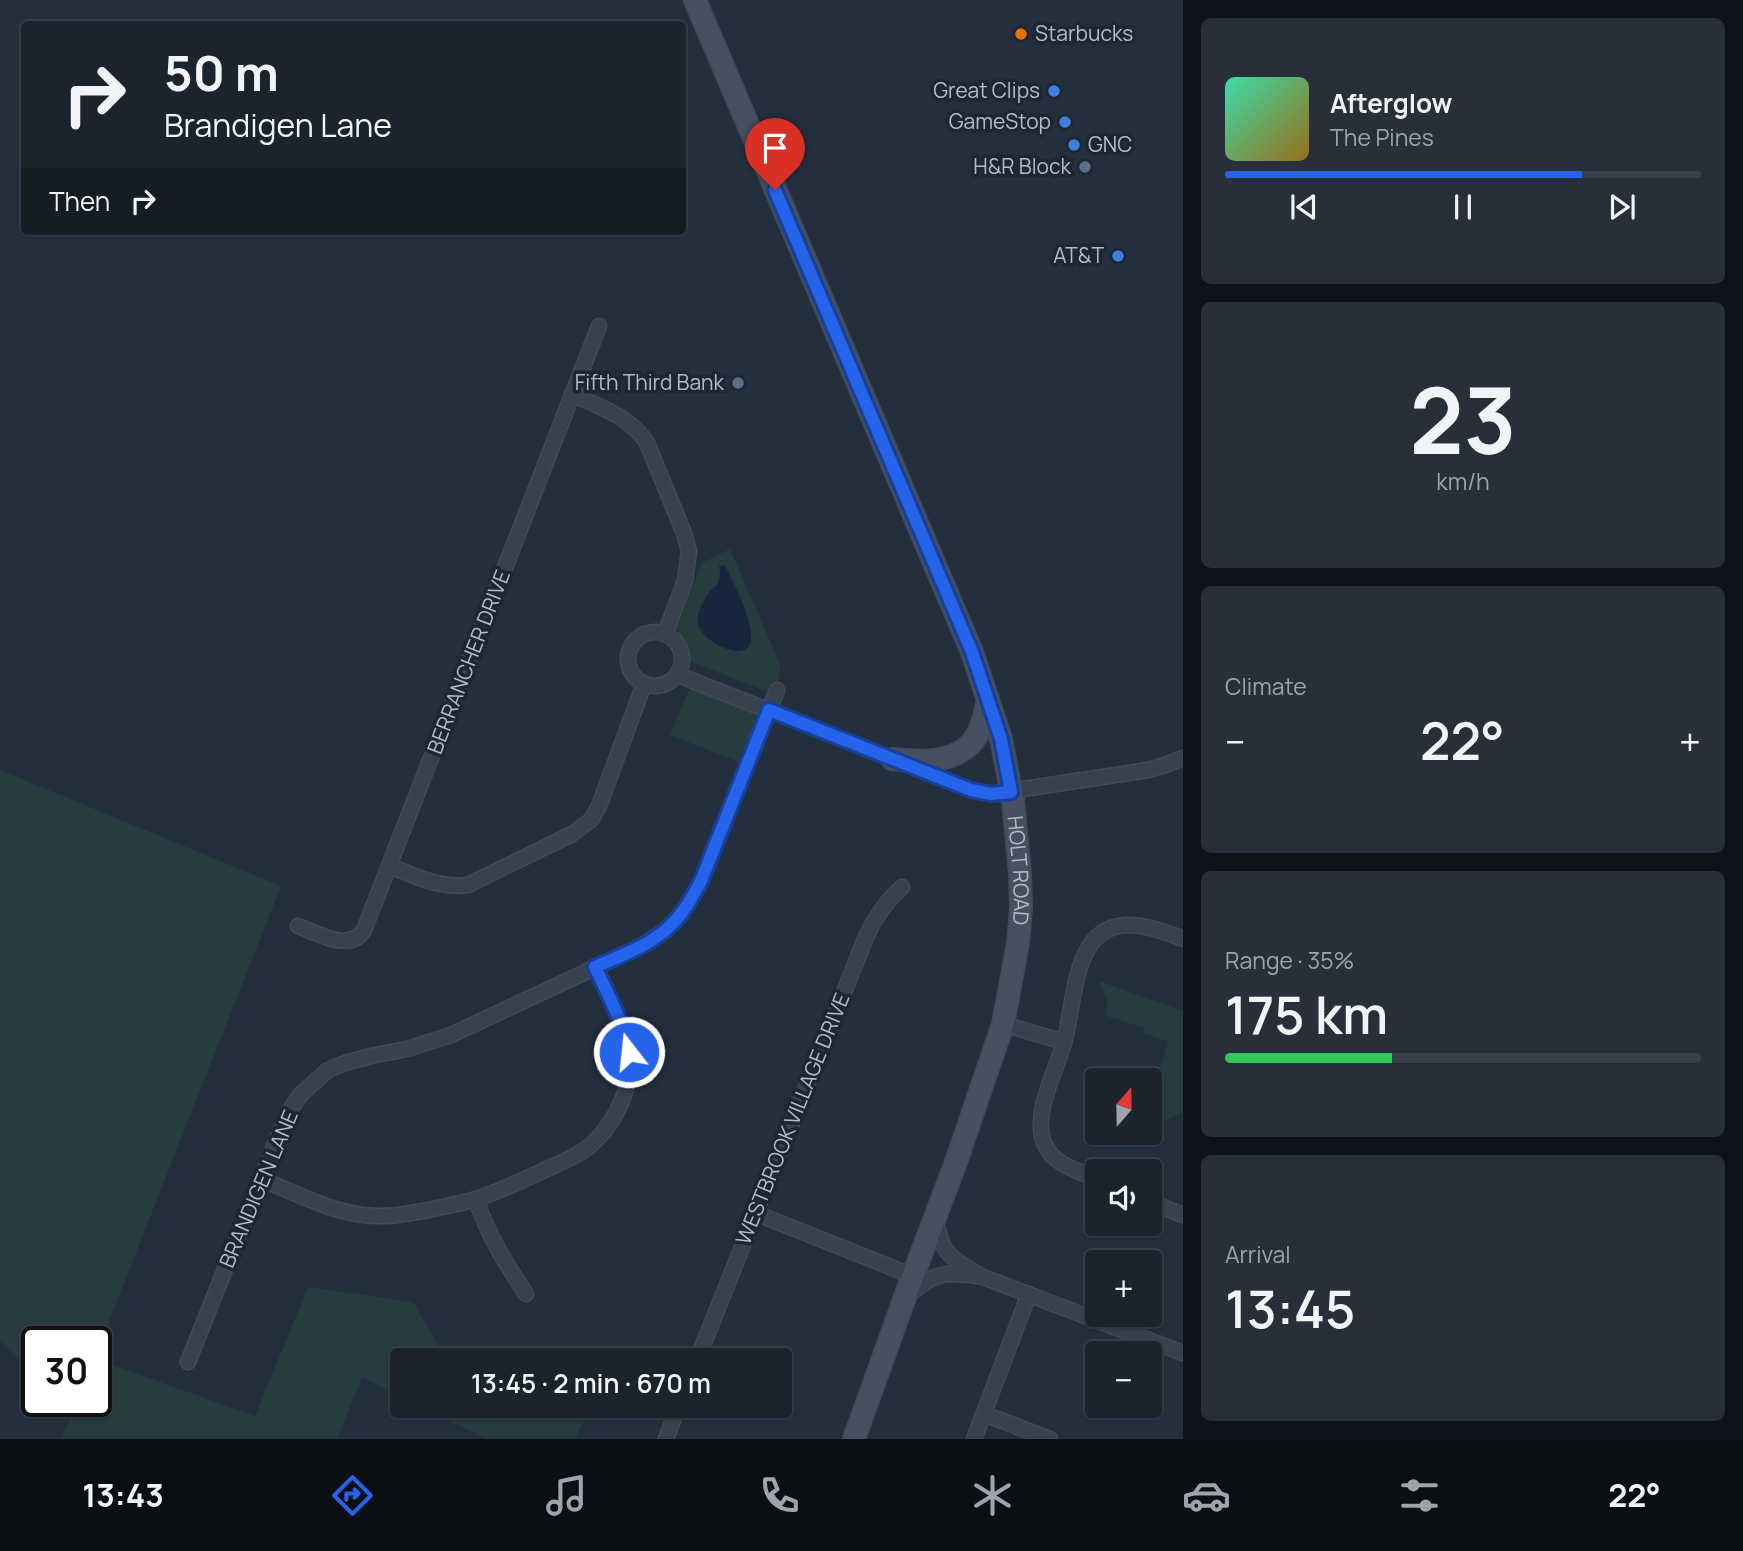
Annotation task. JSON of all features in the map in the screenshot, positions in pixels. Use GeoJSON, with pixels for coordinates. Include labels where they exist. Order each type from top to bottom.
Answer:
{"type":"FeatureCollection","features":[{"type":"Feature","properties":{"kind":"main road","name":"HOLT ROAD"},"geometry":{"type":"LineString","coordinates":[[695,0],[972,652],[1001,739],[1011,792],[1021,908],[1018,943],[1003,1024],[936,1219],[854,1439]]}},
{"type":"Feature","properties":{"kind":"main road"},"geometry":{"type":"LineString","coordinates":[[892,759],[934,760],[961,752],[978,734],[988,700]]}},
{"type":"Feature","properties":{"kind":"street","name":"BERRANCHER DRIVE"},"geometry":{"type":"LineString","coordinates":[[298,926],[336,940],[350,941],[365,930],[599,326]]}},
{"type":"Feature","properties":{"kind":"street"},"geometry":{"type":"LineString","coordinates":[[572,394],[631,424],[640,432],[684,533],[689,551],[685,581],[666,634]]}},
{"type":"Feature","properties":{"kind":"street"},"geometry":{"type":"LineString","coordinates":[[645,634],[666,634],[675,641],[681,652],[682,663],[678,675],[663,686],[644,684],[635,678],[629,669],[630,648],[645,634]]}},
{"type":"Feature","properties":{"kind":"street"},"geometry":{"type":"LineString","coordinates":[[678,675],[971,790],[991,794],[1147,770],[1183,758]]}},
{"type":"Feature","properties":{"kind":"street"},"geometry":{"type":"LineString","coordinates":[[390,866],[445,886],[468,885],[572,834],[591,820],[599,806],[644,684]]}},
{"type":"Feature","properties":{"kind":"street","name":"BRANDIGEN LANE"},"geometry":{"type":"LineString","coordinates":[[188,1362],[289,1111],[301,1094],[328,1070],[371,1055],[408,1049],[451,1035],[641,946],[668,928],[687,906],[701,881],[777,690]]}},
{"type":"Feature","properties":{"kind":"street","name":"WESTBROOK VILLAGE DRIVE"},"geometry":{"type":"LineString","coordinates":[[702,1348],[866,937],[887,901],[902,887]]}},
{"type":"Feature","properties":{"kind":"street"},"geometry":{"type":"LineString","coordinates":[[1085,1174],[1057,1161],[1046,1148],[1041,1136],[1043,1106],[1064,1042],[1080,966],[1087,949],[1099,936],[1124,924],[1145,925],[1183,939]]}},
{"type":"Feature","properties":{"kind":"street"},"geometry":{"type":"LineString","coordinates":[[261,1179],[334,1208],[377,1216],[400,1215],[476,1199],[515,1184],[590,1146],[610,1123],[620,1105],[629,1072],[625,1033],[595,967]]}},
{"type":"Feature","properties":{"kind":"street"},"geometry":{"type":"LineString","coordinates":[[1003,1024],[1064,1042]]}},
{"type":"Feature","properties":{"kind":"street"},"geometry":{"type":"LineString","coordinates":[[476,1199],[498,1252],[526,1294]]}},
{"type":"Feature","properties":{"kind":"street"},"geometry":{"type":"LineString","coordinates":[[1162,1207],[1183,1215]]}},
{"type":"Feature","properties":{"kind":"street"},"geometry":{"type":"LineString","coordinates":[[755,1213],[913,1276]]}},
{"type":"Feature","properties":{"kind":"street"},"geometry":{"type":"LineString","coordinates":[[936,1219],[938,1236],[944,1249],[952,1258],[983,1277],[1183,1353]]}},
{"type":"Feature","properties":{"kind":"street"},"geometry":{"type":"LineString","coordinates":[[905,1297],[937,1275],[947,1273],[983,1277]]}},
{"type":"Feature","properties":{"kind":"street"},"geometry":{"type":"LineString","coordinates":[[974,1439],[1029,1294]]}},
{"type":"Feature","properties":{"kind":"street"},"geometry":{"type":"LineString","coordinates":[[984,1414],[1050,1439]]}},
{"type":"Feature","properties":{"kind":"street"},"geometry":{"type":"LineString","coordinates":[[666,1439],[674,1418]]}},
{"type":"Feature","properties":{"kind":"green space"},"geometry":{"type":"Polygon","coordinates":[[[730,549],[781,666],[775,695],[695,663],[691,660],[678,631],[677,626],[702,563],[730,549]]]}},
{"type":"Feature","properties":{"kind":"green space"},"geometry":{"type":"Polygon","coordinates":[[[693,680],[769,710],[747,765],[670,735],[693,680]]]}},
{"type":"Feature","properties":{"kind":"green space"},"geometry":{"type":"Polygon","coordinates":[[[0,770],[281,886],[107,1326],[21,1326],[21,1362],[0,1341],[0,770]]]}},
{"type":"Feature","properties":{"kind":"green space"},"geometry":{"type":"Polygon","coordinates":[[[1099,981],[1183,1011],[1183,1112],[1162,1122],[1160,1068],[1168,1041],[1143,1034],[1145,1028],[1106,1016],[1107,1002],[1099,981]]]}},
{"type":"Feature","properties":{"kind":"green space"},"geometry":{"type":"Polygon","coordinates":[[[308,1287],[413,1302],[440,1348],[390,1348],[390,1391],[362,1377],[337,1439],[62,1439],[71,1417],[112,1417],[112,1365],[255,1416],[308,1287]]]}},
{"type":"Feature","properties":{"kind":"green space"},"geometry":{"type":"Polygon","coordinates":[[[444,1418],[585,1418],[576,1439],[487,1439],[444,1418]]]}},
{"type":"Feature","properties":{"kind":"water"},"geometry":{"type":"Polygon","coordinates":[[[725,565],[750,624],[751,641],[748,648],[741,651],[724,648],[715,643],[701,631],[698,624],[698,615],[704,601],[719,580],[719,566],[725,565]]]}},
{"type":"Feature","properties":{"kind":"place","name":"Starbucks"},"geometry":{"type":"Point","coordinates":[1021,34]}},
{"type":"Feature","properties":{"kind":"place","name":"Great Clips"},"geometry":{"type":"Point","coordinates":[1054,91]}},
{"type":"Feature","properties":{"kind":"place","name":"GameStop"},"geometry":{"type":"Point","coordinates":[1065,122]}},
{"type":"Feature","properties":{"kind":"place","name":"GNC"},"geometry":{"type":"Point","coordinates":[1074,145]}},
{"type":"Feature","properties":{"kind":"place","name":"H&R Block"},"geometry":{"type":"Point","coordinates":[1085,167]}},
{"type":"Feature","properties":{"kind":"place","name":"AT&T"},"geometry":{"type":"Point","coordinates":[1118,256]}},
{"type":"Feature","properties":{"kind":"place","name":"Fifth Third Bank"},"geometry":{"type":"Point","coordinates":[738,383]}},
{"type":"Feature","properties":{"kind":"route"},"geometry":{"type":"LineString","coordinates":[[629,1052],[620,1018],[595,967],[641,946],[668,928],[687,906],[701,881],[769,710],[971,790],[991,794],[1011,792],[1001,739],[972,652],[775,190]]}}]}
